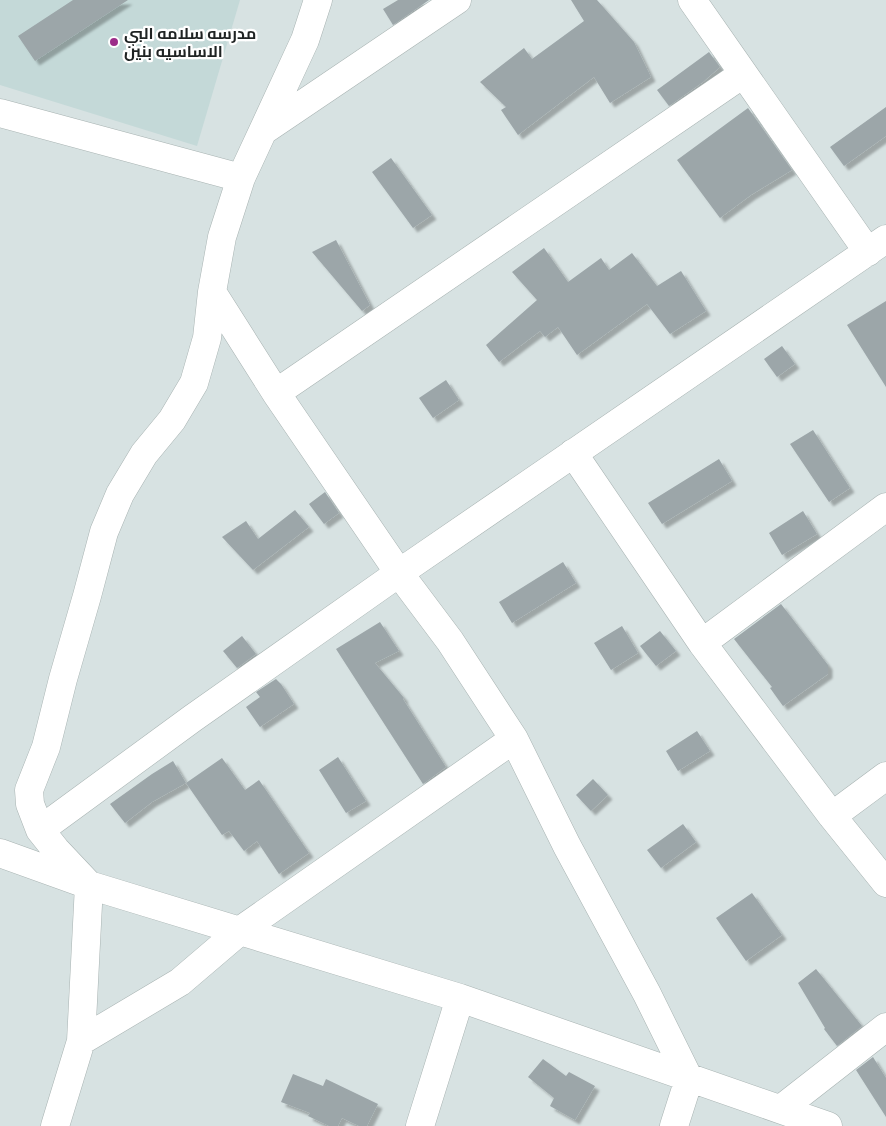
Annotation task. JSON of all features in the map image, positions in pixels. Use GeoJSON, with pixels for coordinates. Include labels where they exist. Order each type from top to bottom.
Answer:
{"type":"FeatureCollection","features":[{"type":"Feature","properties":{"kind":"street"},"geometry":{"type":"LineString","coordinates":[[55,1126],[81,1041],[89,885],[40,830],[30,804],[30,790],[46,747],[104,532],[120,494],[144,454],[172,420],[194,382],[207,338],[212,292],[222,237],[241,178],[305,40],[318,0]]}},
{"type":"Feature","properties":{"kind":"street"},"geometry":{"type":"LineString","coordinates":[[263,131],[457,0]]}},
{"type":"Feature","properties":{"kind":"street"},"geometry":{"type":"LineString","coordinates":[[40,830],[193,718],[399,572],[877,245],[743,74],[692,0]]}},
{"type":"Feature","properties":{"kind":"street"},"geometry":{"type":"LineString","coordinates":[[276,393],[743,74]]}},
{"type":"Feature","properties":{"kind":"street"},"geometry":{"type":"LineString","coordinates":[[0,113],[241,178]]}},
{"type":"Feature","properties":{"kind":"street"},"geometry":{"type":"LineString","coordinates":[[212,292],[276,393],[399,572],[450,641],[514,739],[566,846],[647,994],[689,1079],[674,1126]]}},
{"type":"Feature","properties":{"kind":"street"},"geometry":{"type":"LineString","coordinates":[[573,453],[702,643],[832,816],[886,883]]}},
{"type":"Feature","properties":{"kind":"street"},"geometry":{"type":"LineString","coordinates":[[702,643],[886,507]]}},
{"type":"Feature","properties":{"kind":"street"},"geometry":{"type":"LineString","coordinates":[[81,1041],[180,982],[241,930],[514,739]]}},
{"type":"Feature","properties":{"kind":"street"},"geometry":{"type":"LineString","coordinates":[[832,816],[886,776]]}},
{"type":"Feature","properties":{"kind":"street"},"geometry":{"type":"LineString","coordinates":[[0,853],[89,885],[460,998],[828,1126]]}},
{"type":"Feature","properties":{"kind":"street"},"geometry":{"type":"LineString","coordinates":[[420,1126],[460,998]]}},
{"type":"Feature","properties":{"kind":"street"},"geometry":{"type":"LineString","coordinates":[[781,1109],[886,1027]]}},
{"type":"Feature","properties":{"kind":"shaded area","name":"مدرسه سلامه البي الاساسيه بنين"},"geometry":{"type":"Polygon","coordinates":[[[0,0],[240,0],[197,146],[0,85],[0,0]]]}},
{"type":"Feature","properties":{"kind":"building"},"geometry":{"type":"Polygon","coordinates":[[[73,0],[128,0],[35,61],[18,36],[73,0]]]}},
{"type":"Feature","properties":{"kind":"building"},"geometry":{"type":"Polygon","coordinates":[[[398,0],[429,0],[393,25],[383,9],[398,0]]]}},
{"type":"Feature","properties":{"kind":"building"},"geometry":{"type":"Polygon","coordinates":[[[571,0],[597,0],[634,42],[651,77],[610,103],[594,77],[518,135],[501,110],[506,107],[480,82],[524,48],[532,59],[584,21],[571,0]]]}},
{"type":"Feature","properties":{"kind":"building"},"geometry":{"type":"Polygon","coordinates":[[[709,52],[720,67],[703,82],[669,106],[657,90],[709,52]]]}},
{"type":"Feature","properties":{"kind":"building"},"geometry":{"type":"Polygon","coordinates":[[[886,107],[886,136],[844,166],[830,147],[886,107]]]}},
{"type":"Feature","properties":{"kind":"building"},"geometry":{"type":"Polygon","coordinates":[[[748,108],[792,170],[751,195],[720,218],[677,160],[748,108]]]}},
{"type":"Feature","properties":{"kind":"building"},"geometry":{"type":"Polygon","coordinates":[[[391,158],[432,215],[413,228],[372,172],[391,158]]]}},
{"type":"Feature","properties":{"kind":"building"},"geometry":{"type":"Polygon","coordinates":[[[336,240],[370,305],[362,311],[312,252],[336,240]]]}},
{"type":"Feature","properties":{"kind":"building"},"geometry":{"type":"Polygon","coordinates":[[[544,248],[568,282],[601,258],[609,270],[632,253],[657,286],[681,271],[706,311],[670,334],[647,304],[577,355],[558,327],[545,337],[540,331],[499,362],[486,345],[537,300],[512,272],[544,248]]]}},
{"type":"Feature","properties":{"kind":"building"},"geometry":{"type":"Polygon","coordinates":[[[886,301],[886,387],[847,325],[886,301]]]}},
{"type":"Feature","properties":{"kind":"building"},"geometry":{"type":"Polygon","coordinates":[[[782,346],[795,364],[777,377],[764,359],[782,346]]]}},
{"type":"Feature","properties":{"kind":"building"},"geometry":{"type":"Polygon","coordinates":[[[446,380],[459,400],[433,418],[419,398],[446,380]]]}},
{"type":"Feature","properties":{"kind":"building"},"geometry":{"type":"Polygon","coordinates":[[[813,430],[850,488],[829,502],[790,444],[813,430]]]}},
{"type":"Feature","properties":{"kind":"building"},"geometry":{"type":"Polygon","coordinates":[[[719,459],[732,481],[662,524],[648,503],[719,459]]]}},
{"type":"Feature","properties":{"kind":"building"},"geometry":{"type":"Polygon","coordinates":[[[325,492],[339,513],[324,524],[309,504],[325,492]]]}},
{"type":"Feature","properties":{"kind":"building"},"geometry":{"type":"Polygon","coordinates":[[[295,510],[309,527],[253,570],[222,537],[246,521],[258,539],[295,510]]]}},
{"type":"Feature","properties":{"kind":"building"},"geometry":{"type":"Polygon","coordinates":[[[803,511],[817,534],[782,555],[769,533],[803,511]]]}},
{"type":"Feature","properties":{"kind":"building"},"geometry":{"type":"Polygon","coordinates":[[[563,562],[576,583],[512,623],[499,602],[563,562]]]}},
{"type":"Feature","properties":{"kind":"building"},"geometry":{"type":"Polygon","coordinates":[[[781,604],[828,665],[828,674],[783,706],[770,688],[772,687],[734,639],[781,604]]]}},
{"type":"Feature","properties":{"kind":"building"},"geometry":{"type":"Polygon","coordinates":[[[380,622],[399,651],[375,663],[404,698],[446,767],[423,784],[336,649],[380,622]]]}},
{"type":"Feature","properties":{"kind":"building"},"geometry":{"type":"Polygon","coordinates":[[[622,626],[638,653],[611,670],[594,643],[622,626]]]}},
{"type":"Feature","properties":{"kind":"building"},"geometry":{"type":"Polygon","coordinates":[[[660,631],[676,651],[656,666],[640,646],[660,631]]]}},
{"type":"Feature","properties":{"kind":"building"},"geometry":{"type":"Polygon","coordinates":[[[242,636],[256,654],[237,668],[223,651],[242,636]]]}},
{"type":"Feature","properties":{"kind":"building"},"geometry":{"type":"Polygon","coordinates":[[[276,679],[294,704],[260,727],[246,707],[260,697],[256,692],[276,679]]]}},
{"type":"Feature","properties":{"kind":"building"},"geometry":{"type":"Polygon","coordinates":[[[697,731],[710,751],[678,771],[666,751],[697,731]]]}},
{"type":"Feature","properties":{"kind":"building"},"geometry":{"type":"Polygon","coordinates":[[[338,757],[366,801],[346,813],[319,770],[338,757]]]}},
{"type":"Feature","properties":{"kind":"building"},"geometry":{"type":"Polygon","coordinates":[[[222,758],[245,790],[259,780],[309,853],[279,874],[257,841],[244,851],[229,831],[222,835],[186,783],[222,758]]]}},
{"type":"Feature","properties":{"kind":"building"},"geometry":{"type":"Polygon","coordinates":[[[173,761],[186,783],[152,802],[125,823],[110,804],[173,761]]]}},
{"type":"Feature","properties":{"kind":"building"},"geometry":{"type":"Polygon","coordinates":[[[593,779],[608,795],[591,811],[576,795],[593,779]]]}},
{"type":"Feature","properties":{"kind":"building"},"geometry":{"type":"Polygon","coordinates":[[[683,824],[696,842],[661,868],[647,850],[683,824]]]}},
{"type":"Feature","properties":{"kind":"building"},"geometry":{"type":"Polygon","coordinates":[[[752,893],[782,935],[746,961],[716,918],[752,893]]]}},
{"type":"Feature","properties":{"kind":"building"},"geometry":{"type":"Polygon","coordinates":[[[816,969],[862,1026],[837,1046],[824,1029],[798,983],[816,969]]]}},
{"type":"Feature","properties":{"kind":"building"},"geometry":{"type":"Polygon","coordinates":[[[873,1057],[886,1078],[886,1117],[856,1070],[873,1057]]]}},
{"type":"Feature","properties":{"kind":"building"},"geometry":{"type":"Polygon","coordinates":[[[543,1059],[566,1076],[569,1072],[595,1086],[575,1120],[550,1106],[554,1098],[528,1077],[543,1059]]]}},
{"type":"Feature","properties":{"kind":"building"},"geometry":{"type":"Polygon","coordinates":[[[293,1074],[323,1086],[326,1079],[378,1104],[367,1126],[359,1126],[342,1118],[338,1126],[329,1126],[308,1116],[310,1113],[281,1102],[293,1074]]]}},
{"type":"Feature","properties":{"kind":"place","name":"مدرسه سلامه البي الاساسيه بنين"},"geometry":{"type":"Point","coordinates":[114,42]}}]}
